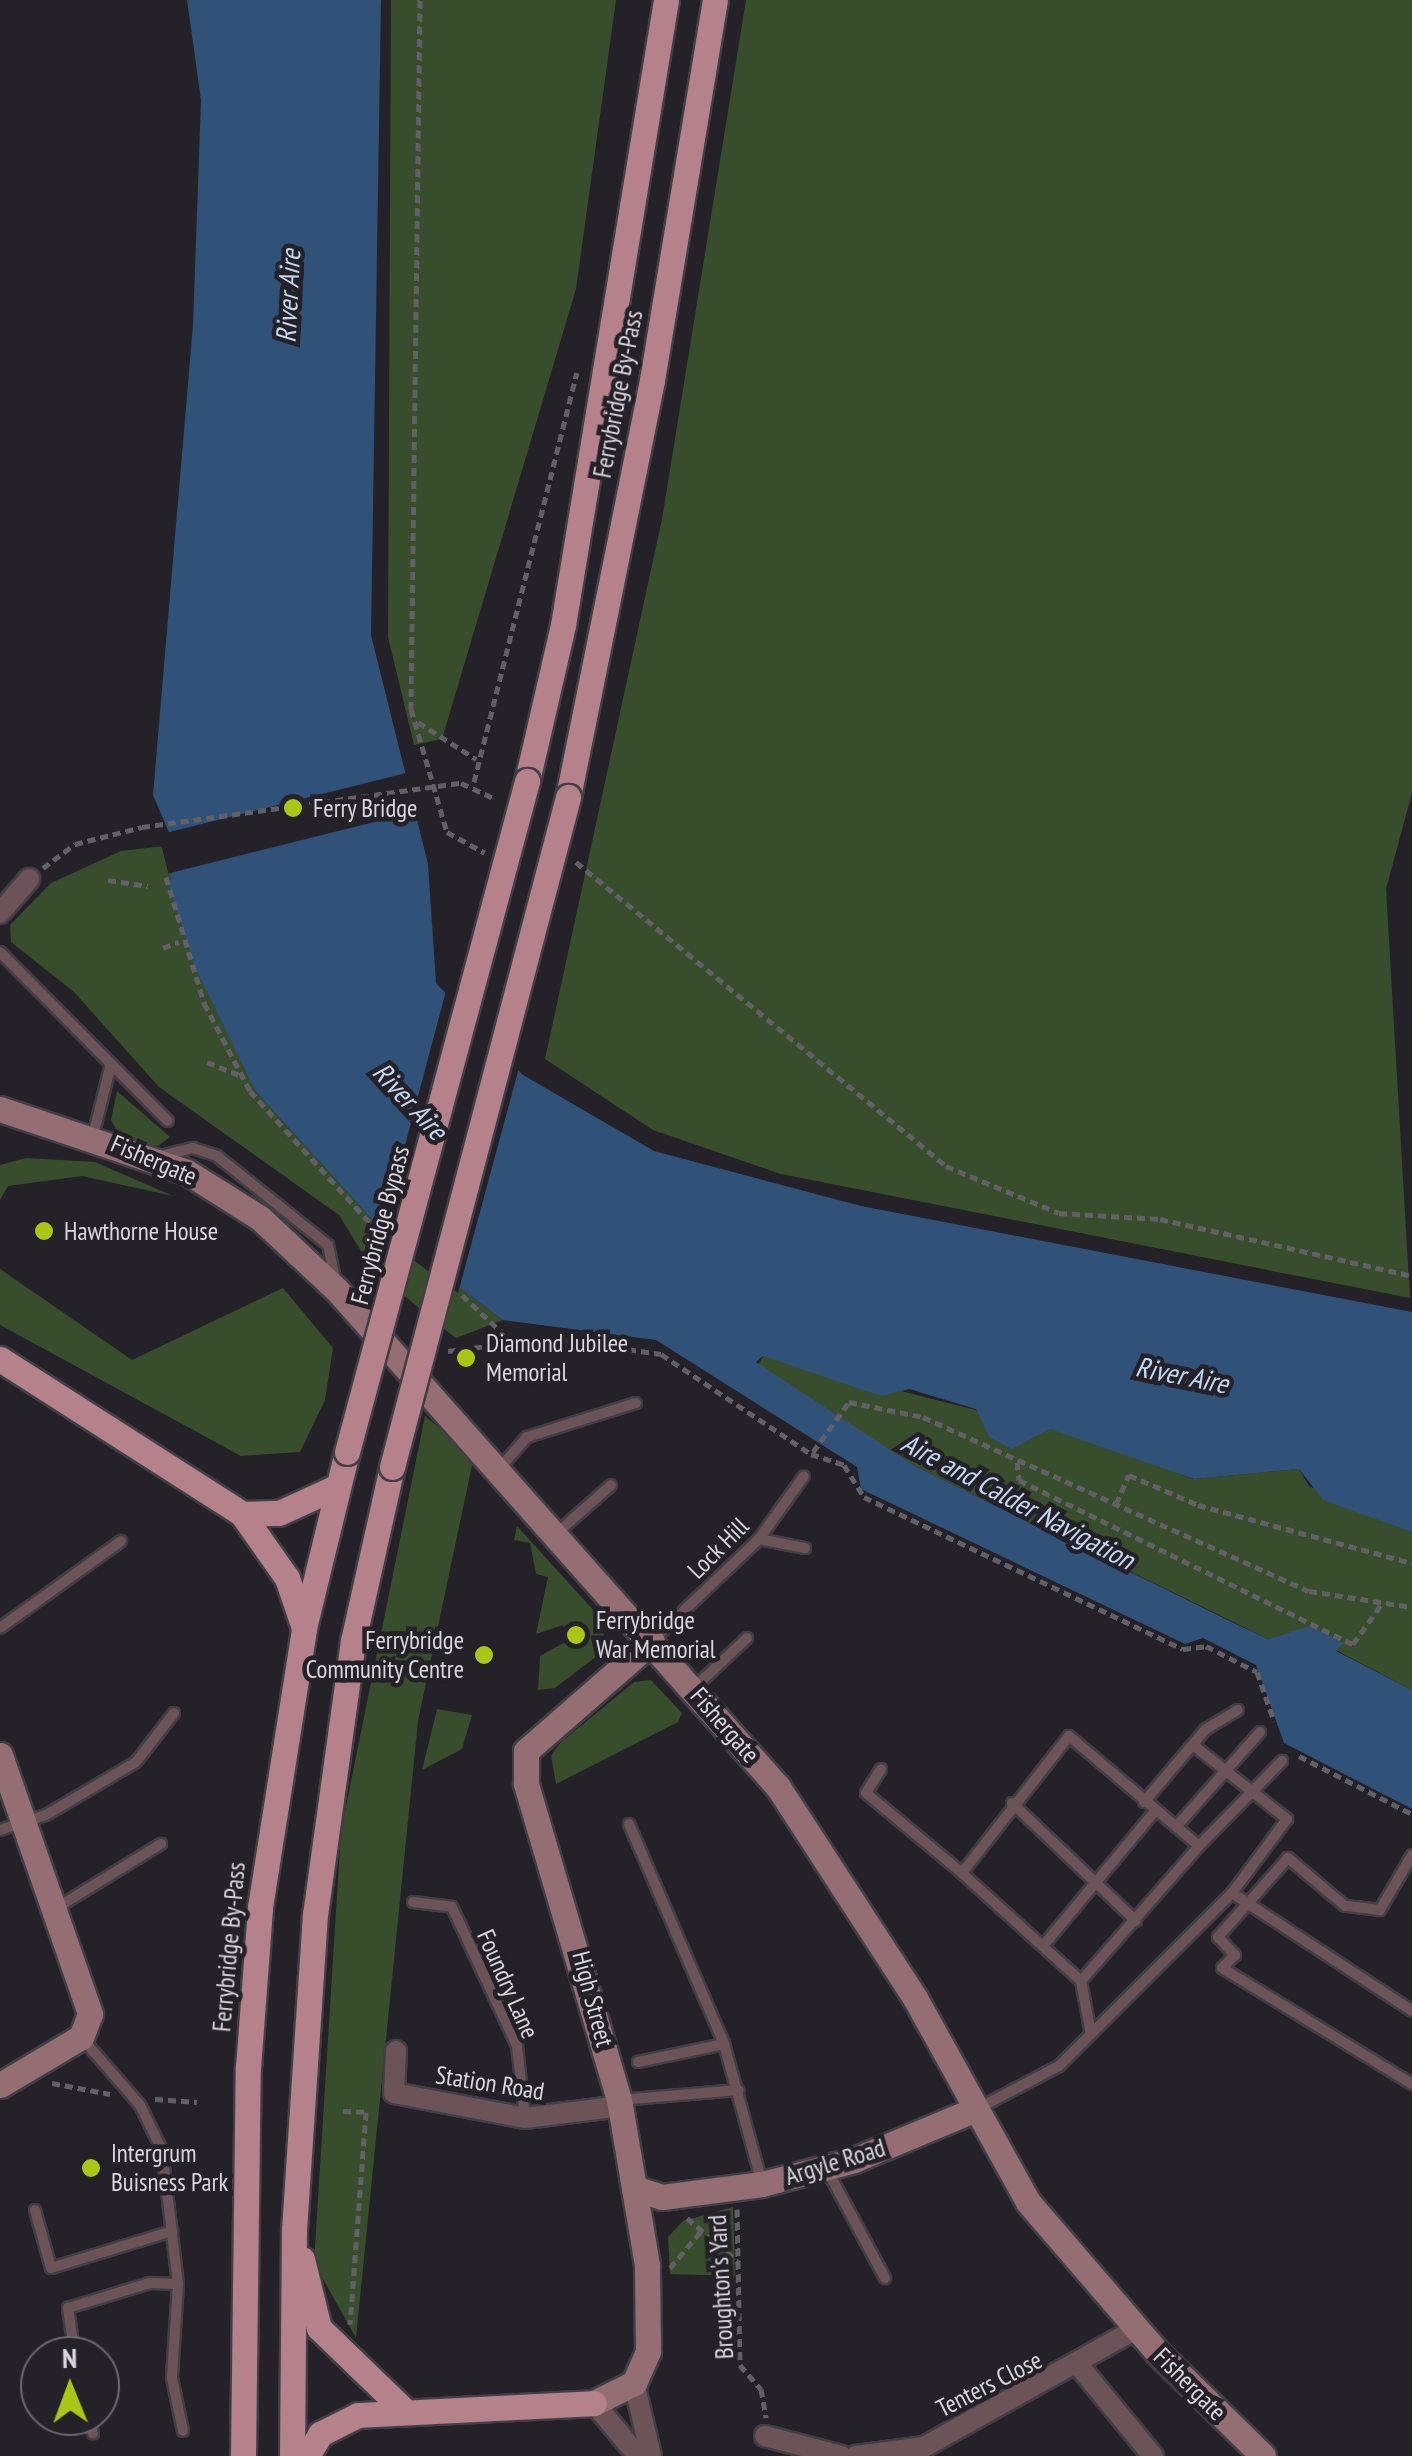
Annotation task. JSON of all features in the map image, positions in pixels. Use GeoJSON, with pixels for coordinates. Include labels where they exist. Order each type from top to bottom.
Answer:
{"type":"FeatureCollection","features":[{"type":"Feature","properties":{"kind":"main road","name":"Ferrybridge By-Pass"},"geometry":{"type":"LineString","coordinates":[[527,781],[564,625],[666,0]]}},
{"type":"Feature","properties":{"kind":"main road","name":"Ferrybridge By-Pass"},"geometry":{"type":"LineString","coordinates":[[294,2230],[315,1915],[354,1642],[392,1467],[568,797],[652,380],[715,0]]}},
{"type":"Feature","properties":{"kind":"main road","name":"Ferrybridge Bypass"},"geometry":{"type":"LineString","coordinates":[[348,1452],[527,781]]}},
{"type":"Feature","properties":{"kind":"main road","name":"Fishergate"},"geometry":{"type":"LineString","coordinates":[[0,1110],[156,1158],[235,1200],[336,1289],[652,1641],[778,1788],[860,1909],[1028,2202],[1136,2329],[1263,2456]]}},
{"type":"Feature","properties":{"kind":"main road"},"geometry":{"type":"LineString","coordinates":[[0,1360],[242,1514],[288,1578],[304,1628]]}},
{"type":"Feature","properties":{"kind":"main road","name":"Ferrybridge By-Pass"},"geometry":{"type":"LineString","coordinates":[[243,2456],[249,2050],[260,1908],[304,1628],[336,1487],[348,1452]]}},
{"type":"Feature","properties":{"kind":"main road"},"geometry":{"type":"LineString","coordinates":[[242,1514],[278,1513],[336,1487]]}},
{"type":"Feature","properties":{"kind":"main road","name":"High Street"},"geometry":{"type":"LineString","coordinates":[[634,2383],[648,2351],[649,2294],[620,2103],[534,1814],[526,1750],[652,1641]]}},
{"type":"Feature","properties":{"kind":"main road"},"geometry":{"type":"LineString","coordinates":[[0,1755],[89,1994],[81,2037],[0,2085]]}},
{"type":"Feature","properties":{"kind":"main road","name":"Argyle Road"},"geometry":{"type":"LineString","coordinates":[[634,2188],[680,2200],[749,2186],[826,2167],[976,2109]]}},
{"type":"Feature","properties":{"kind":"main road"},"geometry":{"type":"LineString","coordinates":[[642,2241],[680,2200]]}},
{"type":"Feature","properties":{"kind":"main road"},"geometry":{"type":"LineString","coordinates":[[294,2230],[320,2328],[348,2360],[404,2410]]}},
{"type":"Feature","properties":{"kind":"main road"},"geometry":{"type":"LineString","coordinates":[[292,2456],[294,2230]]}},
{"type":"Feature","properties":{"kind":"main road"},"geometry":{"type":"LineString","coordinates":[[307,2456],[338,2424],[404,2410],[594,2403],[634,2383]]}},
{"type":"Feature","properties":{"kind":"street"},"geometry":{"type":"LineString","coordinates":[[0,913],[29,879]]}},
{"type":"Feature","properties":{"kind":"street","name":"Station Road"},"geometry":{"type":"LineString","coordinates":[[396,2051],[394,2093],[525,2118],[620,2103]]}},
{"type":"Feature","properties":{"kind":"street","name":"Tenters Close"},"geometry":{"type":"LineString","coordinates":[[856,2456],[925,2451],[1136,2329]]}},
{"type":"Feature","properties":{"kind":"street","name":"Tenters Close"},"geometry":{"type":"LineString","coordinates":[[1078,2366],[1153,2456]]}},
{"type":"Feature","properties":{"kind":"street"},"geometry":{"type":"LineString","coordinates":[[634,2383],[651,2456]]}},
{"type":"Feature","properties":{"kind":"street"},"geometry":{"type":"LineString","coordinates":[[594,2403],[638,2456]]}},
{"type":"Feature","properties":{"kind":"street"},"geometry":{"type":"LineString","coordinates":[[765,2436],[841,2456]]}},
{"type":"Feature","properties":{"kind":"lane"},"geometry":{"type":"LineString","coordinates":[[0,952],[168,1121]]}},
{"type":"Feature","properties":{"kind":"lane"},"geometry":{"type":"LineString","coordinates":[[93,1136],[112,1064]]}},
{"type":"Feature","properties":{"kind":"lane"},"geometry":{"type":"LineString","coordinates":[[498,1470],[527,1437],[636,1403]]}},
{"type":"Feature","properties":{"kind":"lane","name":"Lock Hill"},"geometry":{"type":"LineString","coordinates":[[652,1641],[759,1538],[804,1476]]}},
{"type":"Feature","properties":{"kind":"lane"},"geometry":{"type":"LineString","coordinates":[[556,1534],[612,1485]]}},
{"type":"Feature","properties":{"kind":"lane"},"geometry":{"type":"LineString","coordinates":[[759,1538],[804,1548]]}},
{"type":"Feature","properties":{"kind":"lane"},"geometry":{"type":"LineString","coordinates":[[0,1628],[120,1541]]}},
{"type":"Feature","properties":{"kind":"lane"},"geometry":{"type":"LineString","coordinates":[[693,1689],[747,1638]]}},
{"type":"Feature","properties":{"kind":"lane"},"geometry":{"type":"LineString","coordinates":[[1144,1802],[1193,1744],[1238,1710]]}},
{"type":"Feature","properties":{"kind":"lane"},"geometry":{"type":"LineString","coordinates":[[0,1830],[26,1822],[136,1762],[174,1713]]}},
{"type":"Feature","properties":{"kind":"lane"},"geometry":{"type":"LineString","coordinates":[[1176,1827],[1260,1732]]}},
{"type":"Feature","properties":{"kind":"lane"},"geometry":{"type":"LineString","coordinates":[[962,1874],[1068,1736],[1200,1846]]}},
{"type":"Feature","properties":{"kind":"lane"},"geometry":{"type":"LineString","coordinates":[[976,2109],[1058,2066],[1232,1893],[1286,1829],[1285,1815],[1193,1744]]}},
{"type":"Feature","properties":{"kind":"lane"},"geometry":{"type":"LineString","coordinates":[[1081,1981],[1200,1846],[1282,1761]]}},
{"type":"Feature","properties":{"kind":"lane"},"geometry":{"type":"LineString","coordinates":[[880,1769],[866,1793],[1081,1981],[1091,2034]]}},
{"type":"Feature","properties":{"kind":"lane"},"geometry":{"type":"LineString","coordinates":[[1012,1804],[1136,1921]]}},
{"type":"Feature","properties":{"kind":"lane"},"geometry":{"type":"LineString","coordinates":[[1043,1946],[1155,1811]]}},
{"type":"Feature","properties":{"kind":"lane"},"geometry":{"type":"LineString","coordinates":[[628,1824],[724,2044],[739,2090],[749,2186]]}},
{"type":"Feature","properties":{"kind":"lane"},"geometry":{"type":"LineString","coordinates":[[58,1907],[160,1844]]}},
{"type":"Feature","properties":{"kind":"lane"},"geometry":{"type":"LineString","coordinates":[[1412,1855],[1380,1910],[1345,1906],[1288,1858],[1218,1937],[1234,1955],[1222,1968],[1412,2084]]}},
{"type":"Feature","properties":{"kind":"lane"},"geometry":{"type":"LineString","coordinates":[[1232,1893],[1412,2011]]}},
{"type":"Feature","properties":{"kind":"lane","name":"Foundry Lane"},"geometry":{"type":"LineString","coordinates":[[413,1902],[452,1906],[517,2046],[525,2118]]}},
{"type":"Feature","properties":{"kind":"lane"},"geometry":{"type":"LineString","coordinates":[[81,2037],[153,2127],[176,2262],[172,2378],[183,2431]]}},
{"type":"Feature","properties":{"kind":"lane"},"geometry":{"type":"LineString","coordinates":[[638,2062],[724,2044]]}},
{"type":"Feature","properties":{"kind":"lane"},"geometry":{"type":"LineString","coordinates":[[620,2103],[739,2090]]}},
{"type":"Feature","properties":{"kind":"lane"},"geometry":{"type":"LineString","coordinates":[[826,2167],[885,2278]]}},
{"type":"Feature","properties":{"kind":"lane"},"geometry":{"type":"LineString","coordinates":[[35,2210],[51,2268],[173,2232]]}},
{"type":"Feature","properties":{"kind":"lane"},"geometry":{"type":"LineString","coordinates":[[72,2336],[68,2308],[150,2282],[178,2284]]}},
{"type":"Feature","properties":{"kind":"path"},"geometry":{"type":"LineString","coordinates":[[420,0],[423,241],[408,667],[416,721],[447,832],[500,861]]}},
{"type":"Feature","properties":{"kind":"path"},"geometry":{"type":"LineString","coordinates":[[474,782],[580,362]]}},
{"type":"Feature","properties":{"kind":"path"},"geometry":{"type":"LineString","coordinates":[[416,721],[478,760]]}},
{"type":"Feature","properties":{"kind":"path"},"geometry":{"type":"LineString","coordinates":[[29,879],[75,844],[142,827],[474,782],[503,805]]}},
{"type":"Feature","properties":{"kind":"path"},"geometry":{"type":"LineString","coordinates":[[560,849],[946,1166],[1059,1213],[1160,1219],[1375,1260],[1412,1276]]}},
{"type":"Feature","properties":{"kind":"path"},"geometry":{"type":"LineString","coordinates":[[166,877],[180,942],[242,1077],[298,1150],[391,1242]]}},
{"type":"Feature","properties":{"kind":"path"},"geometry":{"type":"LineString","coordinates":[[108,880],[148,886]]}},
{"type":"Feature","properties":{"kind":"path"},"geometry":{"type":"LineString","coordinates":[[163,948],[180,942]]}},
{"type":"Feature","properties":{"kind":"path"},"geometry":{"type":"LineString","coordinates":[[206,1062],[242,1077]]}},
{"type":"Feature","properties":{"kind":"path"},"geometry":{"type":"LineString","coordinates":[[447,1284],[513,1344]]}},
{"type":"Feature","properties":{"kind":"path"},"geometry":{"type":"LineString","coordinates":[[448,1351],[551,1338],[661,1354],[811,1454],[844,1464],[864,1498],[1183,1648],[1206,1646],[1257,1672],[1278,1733]]}},
{"type":"Feature","properties":{"kind":"path"},"geometry":{"type":"LineString","coordinates":[[815,1449],[841,1408],[862,1402],[924,1418],[1309,1591],[1411,1605]]}},
{"type":"Feature","properties":{"kind":"path"},"geometry":{"type":"LineString","coordinates":[[1016,1462],[1019,1480],[1352,1644],[1383,1602]]}},
{"type":"Feature","properties":{"kind":"path"},"geometry":{"type":"LineString","coordinates":[[1116,1504],[1129,1475],[1198,1505],[1412,1563]]}},
{"type":"Feature","properties":{"kind":"path"},"geometry":{"type":"LineString","coordinates":[[1283,1748],[1412,1814]]}},
{"type":"Feature","properties":{"kind":"path"},"geometry":{"type":"LineString","coordinates":[[343,2111],[366,2112],[348,2360]]}},
{"type":"Feature","properties":{"kind":"path","name":"Broughton's Yard"},"geometry":{"type":"LineString","coordinates":[[749,2186],[740,2263],[740,2365],[768,2404],[765,2436]]}},
{"type":"Feature","properties":{"kind":"path"},"geometry":{"type":"LineString","coordinates":[[680,2200],[702,2231],[740,2263]]}},
{"type":"Feature","properties":{"kind":"path"},"geometry":{"type":"LineString","coordinates":[[649,2294],[702,2231]]}},
{"type":"Feature","properties":{"kind":"green space"},"geometry":{"type":"Polygon","coordinates":[[[391,0],[616,0],[576,289],[442,739],[414,745],[388,637],[391,0]]]}},
{"type":"Feature","properties":{"kind":"green space"},"geometry":{"type":"Polygon","coordinates":[[[746,0],[1412,0],[1412,793],[1386,889],[1410,1298],[781,1174],[653,1130],[545,1059],[662,519],[746,0]]]}},
{"type":"Feature","properties":{"kind":"green space"},"geometry":{"type":"Polygon","coordinates":[[[164,846],[176,849],[169,886],[256,1092],[382,1230],[503,1320],[456,1338],[448,1332],[372,1269],[339,1215],[159,1087],[74,992],[11,942],[10,925],[51,883],[121,851],[164,846]]]}},
{"type":"Feature","properties":{"kind":"green space"},"geometry":{"type":"Polygon","coordinates":[[[117,1091],[170,1137],[154,1149],[119,1135],[111,1120],[117,1091]]]}},
{"type":"Feature","properties":{"kind":"green space"},"geometry":{"type":"Polygon","coordinates":[[[26,1158],[95,1162],[173,1196],[82,1176],[8,1186],[0,1200],[0,1165],[26,1158]]]}},
{"type":"Feature","properties":{"kind":"green space"},"geometry":{"type":"Polygon","coordinates":[[[0,1269],[132,1360],[283,1288],[333,1348],[325,1400],[300,1452],[241,1456],[0,1325],[0,1269]]]}},
{"type":"Feature","properties":{"kind":"green space"},"geometry":{"type":"Polygon","coordinates":[[[763,1356],[976,1410],[1025,1442],[1050,1429],[1072,1433],[1193,1479],[1299,1469],[1309,1486],[1412,1532],[1412,1690],[1336,1650],[1342,1644],[1292,1632],[1268,1639],[915,1466],[758,1366],[763,1356]]]}},
{"type":"Feature","properties":{"kind":"green space"},"geometry":{"type":"Polygon","coordinates":[[[425,1416],[474,1456],[418,1721],[356,2338],[314,2263],[341,1831],[425,1416]]]}},
{"type":"Feature","properties":{"kind":"green space"},"geometry":{"type":"Polygon","coordinates":[[[517,1526],[605,1623],[602,1652],[555,1688],[538,1690],[540,1656],[569,1640],[563,1625],[536,1634],[548,1577],[536,1574],[530,1543],[514,1540],[517,1526]]]}},
{"type":"Feature","properties":{"kind":"green space"},"geometry":{"type":"Polygon","coordinates":[[[651,1680],[682,1713],[678,1722],[556,1784],[551,1756],[560,1743],[634,1682],[651,1680]]]}},
{"type":"Feature","properties":{"kind":"green space"},"geometry":{"type":"Polygon","coordinates":[[[437,1709],[472,1715],[462,1749],[422,1770],[437,1709]]]}},
{"type":"Feature","properties":{"kind":"green space"},"geometry":{"type":"Polygon","coordinates":[[[733,2207],[735,2276],[670,2274],[668,2237],[683,2221],[733,2207]]]}},
{"type":"Feature","properties":{"kind":"water","name":"River Aire"},"geometry":{"type":"Polygon","coordinates":[[[187,0],[381,0],[371,635],[428,864],[436,983],[523,1075],[654,1151],[861,1206],[1412,1312],[1412,1532],[1323,1500],[1299,1469],[1194,1479],[1050,1429],[1012,1449],[989,1437],[976,1409],[909,1389],[881,1396],[763,1356],[756,1362],[915,1466],[1268,1639],[1310,1626],[1343,1643],[1336,1651],[1412,1690],[1412,1809],[1284,1743],[1256,1665],[1203,1638],[1185,1644],[861,1489],[857,1467],[656,1340],[503,1320],[382,1230],[256,1092],[195,967],[169,886],[176,849],[153,795],[193,325],[201,100],[187,0]]]}},
{"type":"Feature","properties":{"kind":"pier"},"geometry":{"type":"Polygon","coordinates":[[[410,772],[420,811],[168,873],[159,835],[410,772]]]}},
{"type":"Feature","properties":{"kind":"pier"},"geometry":{"type":"Polygon","coordinates":[[[447,987],[520,1064],[458,1293],[381,1236],[447,987]]]}},
{"type":"Feature","properties":{"kind":"place","name":"Ferry Bridge"},"geometry":{"type":"Point","coordinates":[293,808]}},
{"type":"Feature","properties":{"kind":"place","name":"Hawthorne House"},"geometry":{"type":"Point","coordinates":[44,1231]}},
{"type":"Feature","properties":{"kind":"place","name":"Diamond Jubilee Memorial"},"geometry":{"type":"Point","coordinates":[466,1358]}},
{"type":"Feature","properties":{"kind":"place","name":"Ferrybridge War Memorial"},"geometry":{"type":"Point","coordinates":[576,1635]}},
{"type":"Feature","properties":{"kind":"place","name":"Ferrybridge Community Centre"},"geometry":{"type":"Point","coordinates":[484,1655]}},
{"type":"Feature","properties":{"kind":"place","name":"Intergrum Buisness Park"},"geometry":{"type":"Point","coordinates":[91,2168]}},
{"type":"Feature","properties":{"kind":"water label","name":"Aire and Calder Navigation"},"geometry":{"type":"Point","coordinates":[1018,1501]}}]}
